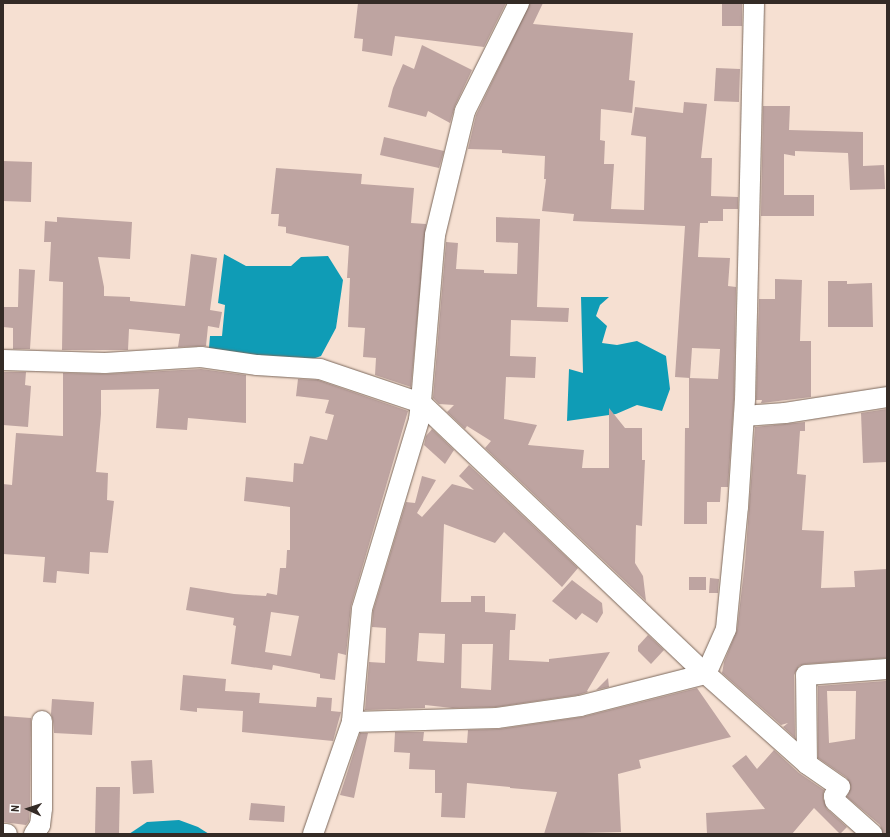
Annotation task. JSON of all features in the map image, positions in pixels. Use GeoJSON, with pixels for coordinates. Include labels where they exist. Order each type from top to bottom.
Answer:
{"type":"FeatureCollection","features":[{"type":"Feature","properties":{"kind":"street"},"geometry":{"type":"LineString","coordinates":[[314,834],[352,722],[362,608],[419,420],[435,235],[463,119],[465,111],[519,3]]}},
{"type":"Feature","properties":{"kind":"street"},"geometry":{"type":"LineString","coordinates":[[706,674],[726,629],[738,507],[744,416],[754,3]]}},
{"type":"Feature","properties":{"kind":"street"},"geometry":{"type":"LineString","coordinates":[[3,360],[105,363],[201,357],[257,365],[320,369],[421,403],[706,674],[807,764],[840,787],[834,796],[836,801],[872,834]]}},
{"type":"Feature","properties":{"kind":"street"},"geometry":{"type":"LineString","coordinates":[[744,416],[785,413],[887,397]]}},
{"type":"Feature","properties":{"kind":"street"},"geometry":{"type":"LineString","coordinates":[[807,764],[806,675],[887,669]]}},
{"type":"Feature","properties":{"kind":"street"},"geometry":{"type":"LineString","coordinates":[[352,722],[497,718],[580,706],[706,674]]}},
{"type":"Feature","properties":{"kind":"street"},"geometry":{"type":"LineString","coordinates":[[34,834],[40,825],[42,808],[42,721]]}},
{"type":"Feature","properties":{"kind":"water"},"geometry":{"type":"Polygon","coordinates":[[[224,254],[246,266],[291,266],[301,257],[328,256],[343,280],[336,328],[321,356],[301,363],[209,348],[210,336],[222,336],[225,305],[218,303],[224,254]]]}},
{"type":"Feature","properties":{"kind":"water"},"geometry":{"type":"Polygon","coordinates":[[[581,297],[609,297],[600,305],[596,316],[607,326],[602,343],[617,345],[637,341],[666,356],[670,389],[662,411],[637,405],[616,414],[567,421],[569,369],[583,373],[581,297]]]}},
{"type":"Feature","properties":{"kind":"water"},"geometry":{"type":"Polygon","coordinates":[[[179,820],[198,827],[209,834],[129,834],[147,822],[179,820]]]}},
{"type":"Feature","properties":{"kind":"building"},"geometry":{"type":"Polygon","coordinates":[[[358,3],[506,3],[484,47],[395,36],[392,56],[362,51],[363,39],[354,38],[358,3]]]}},
{"type":"Feature","properties":{"kind":"building"},"geometry":{"type":"Polygon","coordinates":[[[530,3],[543,3],[533,24],[633,33],[629,80],[635,81],[632,113],[601,109],[600,140],[605,141],[604,164],[614,164],[611,209],[644,210],[646,137],[631,135],[635,107],[683,113],[684,102],[707,104],[701,158],[712,158],[711,196],[738,197],[738,209],[723,209],[723,221],[708,221],[708,223],[700,223],[698,257],[730,258],[728,286],[736,287],[734,399],[728,487],[721,487],[720,502],[707,502],[707,524],[684,524],[685,428],[689,428],[689,378],[718,379],[720,349],[692,348],[690,378],[675,377],[685,226],[573,221],[574,214],[542,211],[546,179],[544,179],[545,156],[502,153],[502,150],[468,149],[476,115],[530,3]]]}},
{"type":"Feature","properties":{"kind":"building"},"geometry":{"type":"Polygon","coordinates":[[[722,3],[742,3],[742,26],[722,26],[722,3]]]}},
{"type":"Feature","properties":{"kind":"building"},"geometry":{"type":"Polygon","coordinates":[[[422,45],[472,70],[455,106],[450,123],[428,111],[426,117],[388,107],[393,88],[403,64],[414,69],[422,45]]]}},
{"type":"Feature","properties":{"kind":"building"},"geometry":{"type":"Polygon","coordinates":[[[716,68],[740,69],[739,102],[714,101],[716,68]]]}},
{"type":"Feature","properties":{"kind":"building"},"geometry":{"type":"Polygon","coordinates":[[[763,106],[790,106],[789,130],[863,132],[863,166],[884,165],[885,189],[850,190],[848,153],[795,151],[795,156],[784,154],[784,195],[814,195],[814,216],[761,216],[763,106]]]}},
{"type":"Feature","properties":{"kind":"building"},"geometry":{"type":"Polygon","coordinates":[[[384,137],[444,151],[439,168],[380,155],[384,137]]]}},
{"type":"Feature","properties":{"kind":"building"},"geometry":{"type":"Polygon","coordinates":[[[3,161],[32,162],[31,202],[3,201],[3,161]]]}},
{"type":"Feature","properties":{"kind":"building"},"geometry":{"type":"Polygon","coordinates":[[[276,168],[362,174],[361,184],[414,188],[411,223],[426,224],[411,387],[375,375],[376,358],[363,357],[365,328],[348,327],[350,278],[347,278],[349,246],[286,233],[286,227],[278,226],[279,214],[271,214],[276,168]]]}},
{"type":"Feature","properties":{"kind":"building"},"geometry":{"type":"Polygon","coordinates":[[[57,217],[132,222],[130,259],[98,257],[104,287],[104,296],[130,297],[130,301],[185,306],[191,254],[217,258],[210,310],[222,312],[219,328],[208,326],[206,346],[178,347],[180,334],[129,329],[128,350],[62,350],[63,282],[49,281],[51,242],[44,242],[45,221],[57,222],[57,217]]]}},
{"type":"Feature","properties":{"kind":"building"},"geometry":{"type":"Polygon","coordinates":[[[496,217],[540,219],[537,307],[569,308],[568,322],[511,320],[510,356],[536,357],[535,378],[506,377],[504,419],[537,425],[528,445],[584,450],[582,468],[609,468],[609,408],[625,428],[642,428],[642,460],[645,460],[642,526],[636,525],[635,563],[643,576],[646,601],[485,448],[491,441],[467,426],[465,429],[447,412],[454,405],[439,404],[433,398],[446,242],[458,243],[456,269],[484,270],[484,273],[517,274],[518,243],[496,242],[496,217]]]}},
{"type":"Feature","properties":{"kind":"building"},"geometry":{"type":"Polygon","coordinates":[[[19,269],[35,270],[30,349],[13,349],[13,328],[3,327],[4,307],[18,307],[19,269]]]}},
{"type":"Feature","properties":{"kind":"building"},"geometry":{"type":"Polygon","coordinates":[[[775,279],[802,280],[800,341],[811,341],[811,397],[761,403],[762,400],[756,400],[759,299],[775,299],[775,279]]]}},
{"type":"Feature","properties":{"kind":"building"},"geometry":{"type":"Polygon","coordinates":[[[828,281],[847,281],[847,284],[872,283],[873,327],[828,327],[828,281]]]}},
{"type":"Feature","properties":{"kind":"building"},"geometry":{"type":"Polygon","coordinates":[[[201,369],[246,375],[246,423],[188,418],[187,430],[156,428],[159,389],[101,390],[101,414],[96,472],[108,473],[107,500],[114,501],[108,553],[90,552],[89,574],[57,571],[56,583],[43,582],[45,557],[3,554],[3,484],[12,485],[16,433],[63,436],[63,373],[106,374],[201,369]]]}},
{"type":"Feature","properties":{"kind":"building"},"geometry":{"type":"Polygon","coordinates":[[[3,372],[26,372],[25,385],[31,386],[28,427],[3,425],[3,372]]]}},
{"type":"Feature","properties":{"kind":"building"},"geometry":{"type":"Polygon","coordinates":[[[298,379],[318,380],[408,411],[351,606],[346,655],[338,653],[335,680],[320,678],[320,674],[273,665],[272,670],[231,664],[236,626],[233,625],[234,618],[186,610],[190,587],[234,594],[266,596],[267,593],[277,595],[280,568],[286,568],[287,550],[290,550],[290,507],[244,501],[246,477],[293,482],[294,463],[303,464],[310,436],[327,440],[334,415],[325,413],[329,400],[296,396],[298,379]],[[271,612],[265,652],[291,656],[299,616],[271,612]]]}},
{"type":"Feature","properties":{"kind":"building"},"geometry":{"type":"Polygon","coordinates":[[[887,409],[887,462],[863,463],[861,413],[887,409]]]}},
{"type":"Feature","properties":{"kind":"building"},"geometry":{"type":"Polygon","coordinates":[[[805,422],[805,431],[800,431],[797,474],[806,475],[802,530],[824,531],[821,588],[855,587],[854,571],[887,569],[887,658],[805,664],[799,666],[794,675],[795,738],[783,727],[788,723],[781,725],[722,673],[724,662],[737,630],[745,562],[755,427],[805,422]]]}},
{"type":"Feature","properties":{"kind":"building"},"geometry":{"type":"Polygon","coordinates":[[[432,429],[454,450],[445,464],[424,445],[426,436],[432,429]]]}},
{"type":"Feature","properties":{"kind":"building"},"geometry":{"type":"Polygon","coordinates":[[[469,465],[578,568],[562,587],[504,532],[495,543],[444,524],[441,602],[471,602],[471,596],[485,596],[485,612],[516,614],[515,630],[510,630],[509,660],[549,662],[549,659],[610,652],[587,691],[588,692],[578,695],[496,707],[452,708],[425,705],[425,708],[365,710],[369,662],[385,663],[386,628],[372,627],[373,611],[406,502],[415,503],[422,476],[436,480],[417,513],[422,517],[452,484],[474,490],[459,476],[469,465]],[[419,633],[417,661],[444,663],[445,634],[419,633]],[[462,644],[461,688],[491,690],[493,644],[462,644]]]}},
{"type":"Feature","properties":{"kind":"building"},"geometry":{"type":"Polygon","coordinates":[[[689,577],[706,577],[706,590],[689,590],[689,577]]]}},
{"type":"Feature","properties":{"kind":"building"},"geometry":{"type":"Polygon","coordinates":[[[710,578],[719,579],[718,593],[709,593],[710,578]]]}},
{"type":"Feature","properties":{"kind":"building"},"geometry":{"type":"Polygon","coordinates":[[[572,580],[602,603],[603,613],[597,623],[582,613],[576,620],[552,601],[572,580]]]}},
{"type":"Feature","properties":{"kind":"building"},"geometry":{"type":"Polygon","coordinates":[[[648,635],[664,650],[651,664],[638,651],[638,646],[648,635]]]}},
{"type":"Feature","properties":{"kind":"building"},"geometry":{"type":"Polygon","coordinates":[[[183,675],[226,679],[225,691],[260,693],[259,703],[316,707],[317,697],[332,698],[331,711],[341,712],[333,741],[242,732],[243,711],[197,708],[197,712],[180,710],[183,675]]]}},
{"type":"Feature","properties":{"kind":"building"},"geometry":{"type":"Polygon","coordinates":[[[608,678],[609,687],[596,690],[608,678]]]}},
{"type":"Feature","properties":{"kind":"building"},"geometry":{"type":"Polygon","coordinates":[[[886,681],[887,834],[883,834],[880,825],[847,797],[851,787],[847,778],[818,758],[818,686],[886,681]],[[827,691],[829,743],[855,739],[856,691],[827,691]]]}},
{"type":"Feature","properties":{"kind":"building"},"geometry":{"type":"Polygon","coordinates":[[[697,688],[731,737],[639,760],[641,768],[618,774],[621,832],[544,834],[557,792],[467,783],[465,818],[441,817],[442,793],[435,793],[435,770],[409,769],[410,753],[394,752],[395,732],[424,732],[423,741],[467,743],[468,730],[499,729],[582,717],[697,688]]]}},
{"type":"Feature","properties":{"kind":"building"},"geometry":{"type":"Polygon","coordinates":[[[52,699],[94,702],[92,735],[54,733],[51,714],[52,699]]]}},
{"type":"Feature","properties":{"kind":"building"},"geometry":{"type":"Polygon","coordinates":[[[3,716],[31,718],[30,807],[29,821],[26,825],[3,822],[3,716]]]}},
{"type":"Feature","properties":{"kind":"building"},"geometry":{"type":"Polygon","coordinates":[[[360,733],[368,733],[354,798],[340,795],[360,733]]]}},
{"type":"Feature","properties":{"kind":"building"},"geometry":{"type":"Polygon","coordinates":[[[774,750],[799,773],[824,790],[823,798],[827,809],[847,827],[840,834],[814,808],[792,834],[707,834],[706,813],[765,809],[732,766],[746,755],[757,769],[774,750]]]}},
{"type":"Feature","properties":{"kind":"building"},"geometry":{"type":"Polygon","coordinates":[[[152,760],[154,793],[133,794],[131,761],[152,760]]]}},
{"type":"Feature","properties":{"kind":"building"},"geometry":{"type":"Polygon","coordinates":[[[96,787],[120,787],[119,834],[95,834],[96,787]]]}},
{"type":"Feature","properties":{"kind":"building"},"geometry":{"type":"Polygon","coordinates":[[[251,803],[285,806],[284,822],[249,820],[251,803]]]}}]}
